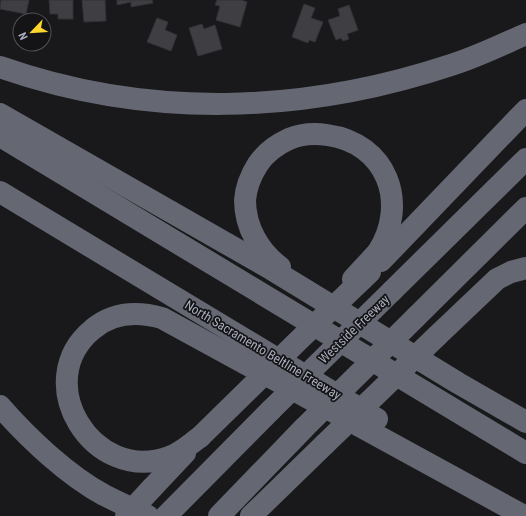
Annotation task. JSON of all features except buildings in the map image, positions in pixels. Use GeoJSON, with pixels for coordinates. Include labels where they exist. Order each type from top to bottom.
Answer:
{"type":"FeatureCollection","features":[{"type":"Feature","properties":{"kind":"highway"},"geometry":{"type":"LineString","coordinates":[[0,67],[52,83],[135,99],[177,103],[249,104],[334,96],[376,87],[452,65],[526,34]]}},
{"type":"Feature","properties":{"kind":"highway"},"geometry":{"type":"LineString","coordinates":[[126,516],[200,437],[370,272],[526,110]]}},
{"type":"Feature","properties":{"kind":"highway"},"geometry":{"type":"LineString","coordinates":[[0,114],[322,300],[458,383],[526,422]]}},
{"type":"Feature","properties":{"kind":"highway"},"geometry":{"type":"LineString","coordinates":[[299,340],[378,252],[392,220],[393,203],[387,178],[371,155],[363,148],[350,140],[336,136],[304,134],[280,143],[268,152],[253,172],[248,184],[245,197],[245,209],[251,234],[271,260],[322,300]]}},
{"type":"Feature","properties":{"kind":"highway"},"geometry":{"type":"LineString","coordinates":[[0,136],[526,453]]}},
{"type":"Feature","properties":{"kind":"highway","name":"Westside Freeway"},"geometry":{"type":"LineString","coordinates":[[166,516],[271,410],[526,159]]}},
{"type":"Feature","properties":{"kind":"highway","name":"North Sacramento Beltline Freeway"},"geometry":{"type":"LineString","coordinates":[[0,192],[526,509]]}},
{"type":"Feature","properties":{"kind":"highway"},"geometry":{"type":"LineString","coordinates":[[221,514],[304,428],[526,208]]}},
{"type":"Feature","properties":{"kind":"highway"},"geometry":{"type":"LineString","coordinates":[[251,516],[497,280],[511,272],[526,268]]}},
{"type":"Feature","properties":{"kind":"highway"},"geometry":{"type":"LineString","coordinates":[[200,437],[178,454],[168,458],[151,461],[138,461],[120,458],[105,451],[94,443],[82,429],[75,417],[69,402],[67,390],[68,369],[79,343],[97,326],[116,316],[136,313],[162,318],[524,516]]}},
{"type":"Feature","properties":{"kind":"highway"},"geometry":{"type":"LineString","coordinates":[[458,383],[502,404],[526,412]]}},
{"type":"Feature","properties":{"kind":"highway"},"geometry":{"type":"LineString","coordinates":[[0,406],[42,449],[72,473],[103,494],[148,516]]}}]}
